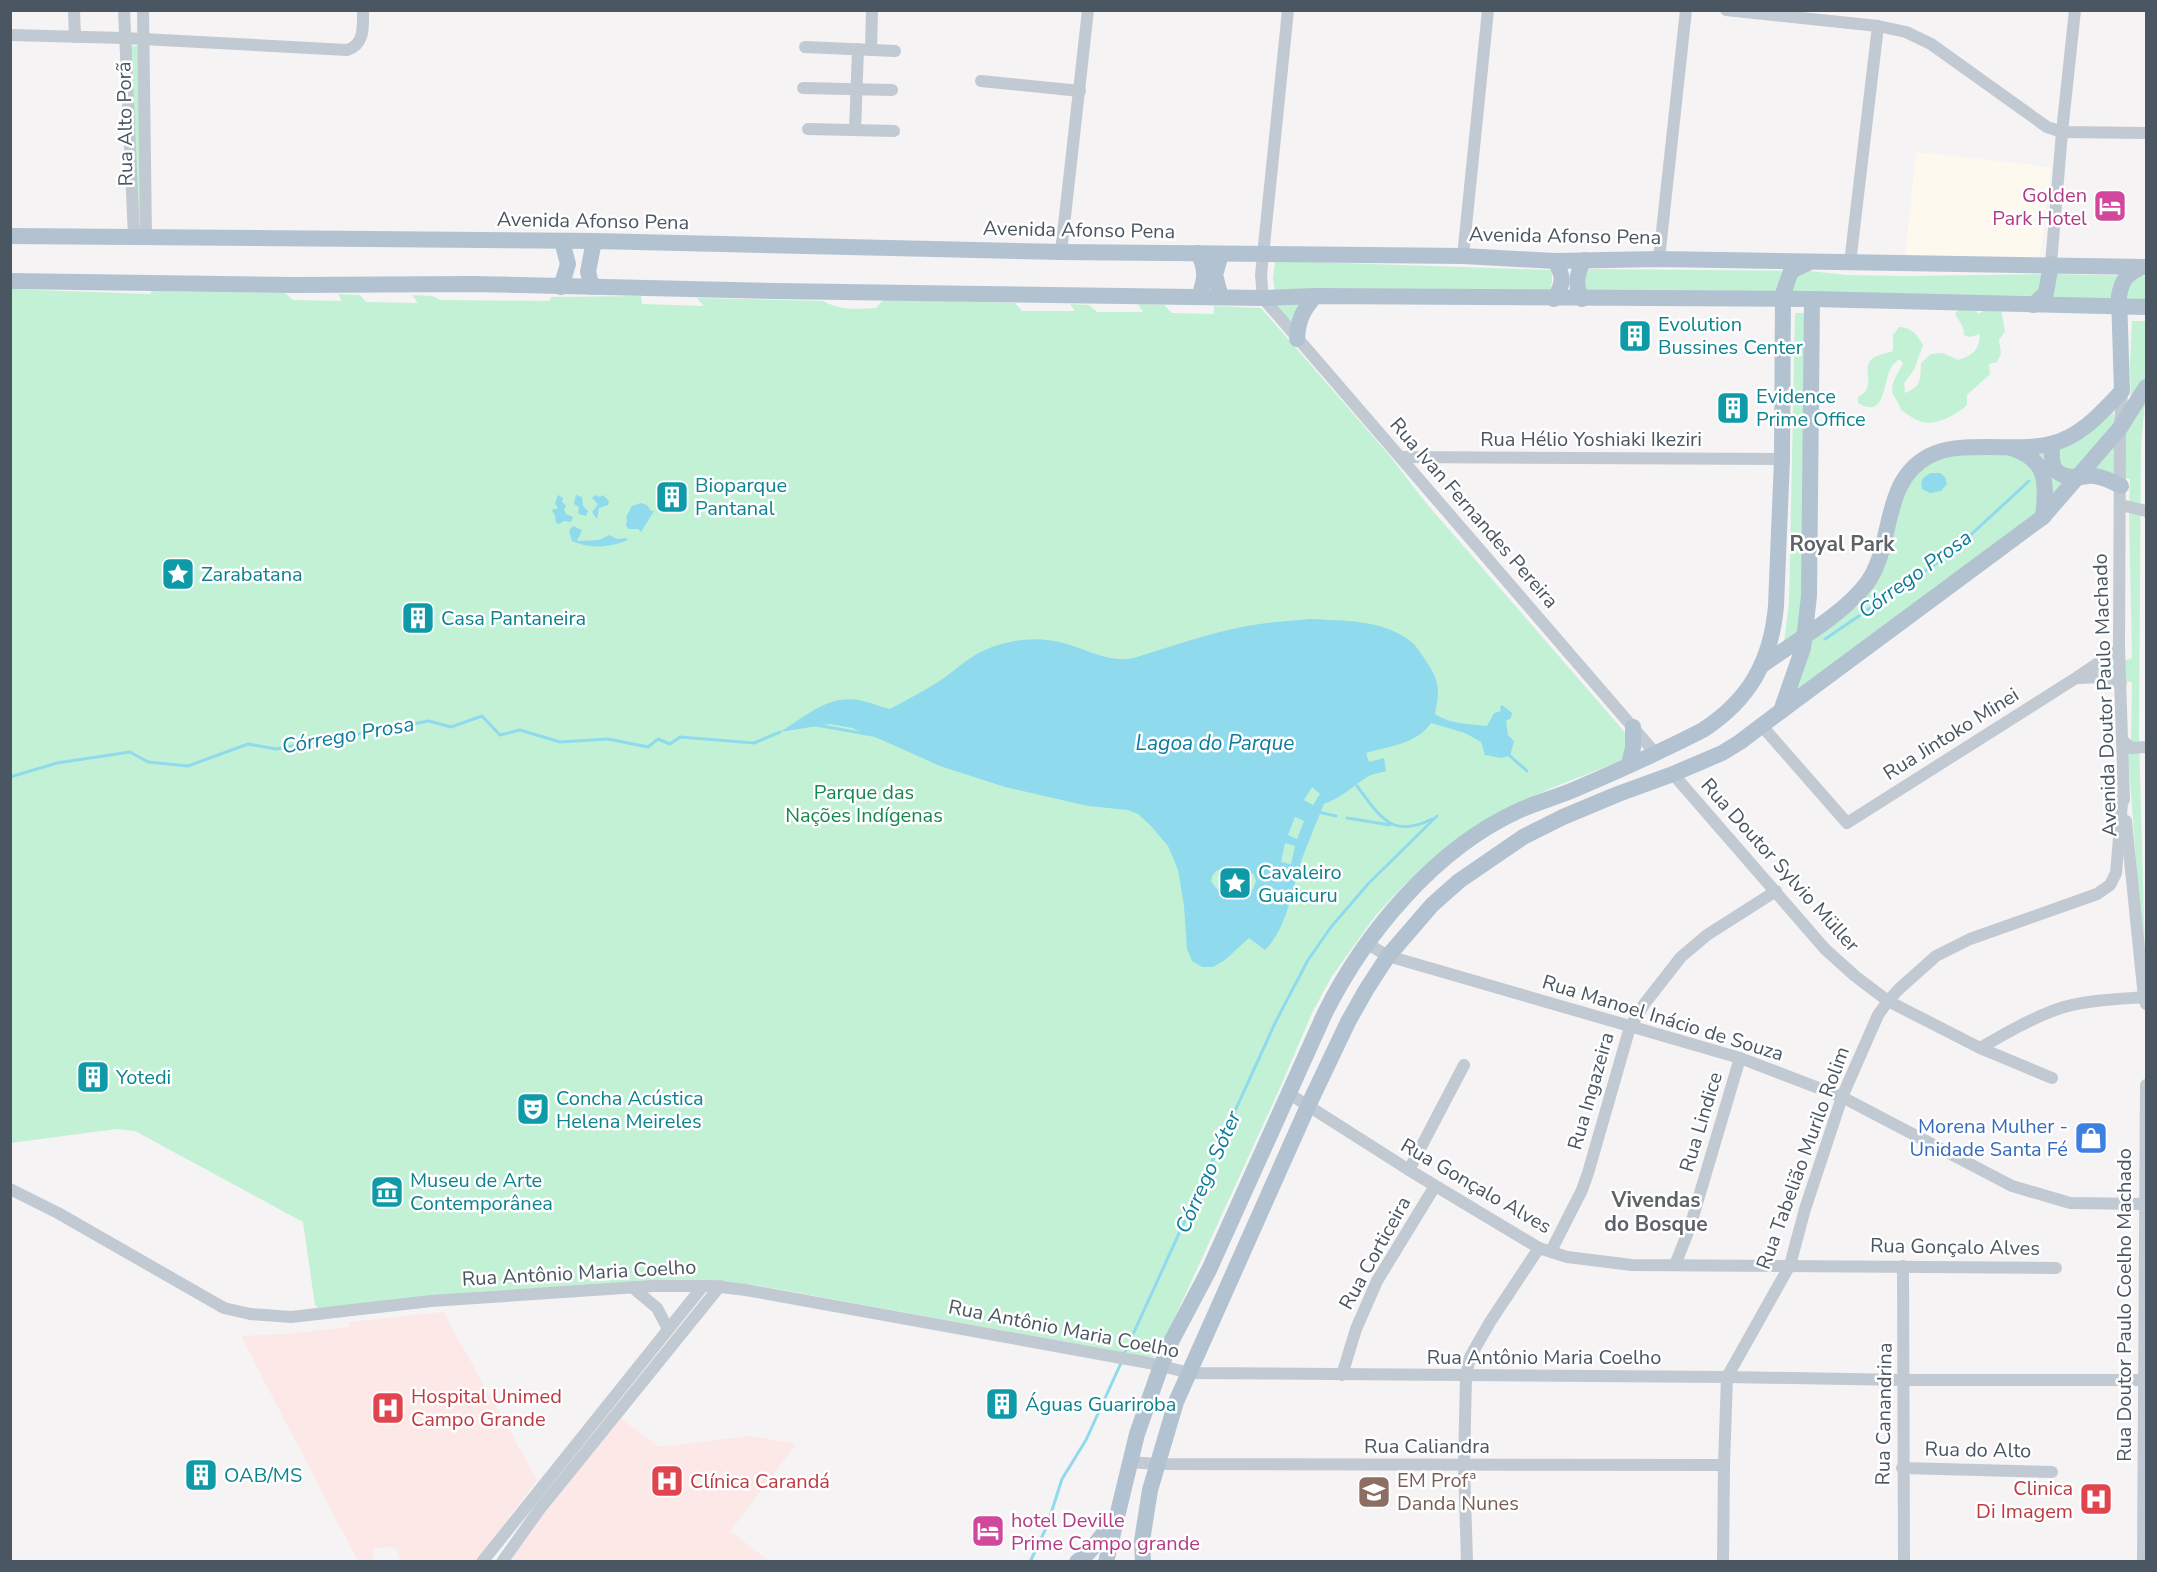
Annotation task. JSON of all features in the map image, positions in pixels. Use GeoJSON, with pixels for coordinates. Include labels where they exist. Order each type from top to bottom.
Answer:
{"type":"FeatureCollection","features":[{"type":"Feature","properties":{"kind":"main road","name":"Avenida Afonso Pena"},"geometry":{"type":"LineString","coordinates":[[10,236],[594,241],[1061,252],[1463,256],[1554,261],[1659,259],[2145,267]]}},
{"type":"Feature","properties":{"kind":"main road"},"geometry":{"type":"LineString","coordinates":[[561,286],[568,264],[562,241]]}},
{"type":"Feature","properties":{"kind":"main road"},"geometry":{"type":"LineString","coordinates":[[592,287],[588,272],[594,241]]}},
{"type":"Feature","properties":{"kind":"main road"},"geometry":{"type":"LineString","coordinates":[[1198,253],[1204,264],[1205,274],[1199,297]]}},
{"type":"Feature","properties":{"kind":"main road"},"geometry":{"type":"LineString","coordinates":[[1221,254],[1215,275],[1221,297]]}},
{"type":"Feature","properties":{"kind":"main road"},"geometry":{"type":"LineString","coordinates":[[1581,298],[1576,282],[1584,260]]}},
{"type":"Feature","properties":{"kind":"main road"},"geometry":{"type":"LineString","coordinates":[[1554,261],[1563,279],[1562,286],[1554,299]]}},
{"type":"Feature","properties":{"kind":"main road"},"geometry":{"type":"LineString","coordinates":[[1106,1562],[1130,1462],[1161,1366],[1209,1270],[1288,1093],[1338,989],[1366,943],[1411,890],[1466,843],[1518,812],[1578,788],[1703,730],[1720,719],[1751,685],[1764,664],[1775,624],[1776,606],[1782,459],[1784,299],[1791,271],[1812,261]]}},
{"type":"Feature","properties":{"kind":"main road"},"geometry":{"type":"LineString","coordinates":[[2033,304],[2046,293],[2051,264]]}},
{"type":"Feature","properties":{"kind":"main road"},"geometry":{"type":"LineString","coordinates":[[1764,664],[1852,602],[1869,581],[1878,559],[1891,508],[1908,472],[1928,456],[1941,451],[1968,447],[2052,444],[2075,434],[2106,408],[2122,391],[2121,283],[2129,273],[2145,267]]}},
{"type":"Feature","properties":{"kind":"main road"},"geometry":{"type":"LineString","coordinates":[[10,281],[561,286],[1263,298],[1315,296],[1812,299],[2146,307]]}},
{"type":"Feature","properties":{"kind":"main road"},"geometry":{"type":"LineString","coordinates":[[1297,339],[1301,315],[1315,296]]}},
{"type":"Feature","properties":{"kind":"main road"},"geometry":{"type":"LineString","coordinates":[[1781,711],[1803,648],[1809,596],[1812,299]]}},
{"type":"Feature","properties":{"kind":"main road"},"geometry":{"type":"LineString","coordinates":[[1143,1562],[1142,1542],[1150,1490],[1176,1402],[1308,1106],[1348,1022],[1388,956],[1408,930],[1459,881],[1523,837],[1563,817],[1722,753],[1762,726],[2043,517],[2120,428],[2146,387]]}},
{"type":"Feature","properties":{"kind":"main road"},"geometry":{"type":"LineString","coordinates":[[2052,444],[2052,466],[2062,475],[2077,478],[2095,476],[2121,486]]}},
{"type":"Feature","properties":{"kind":"main road"},"geometry":{"type":"LineString","coordinates":[[2009,447],[2024,452],[2035,460],[2040,468],[2046,490],[2043,517]]}},
{"type":"Feature","properties":{"kind":"main road"},"geometry":{"type":"LineString","coordinates":[[1782,459],[1801,464],[1810,475]]}},
{"type":"Feature","properties":{"kind":"main road"},"geometry":{"type":"LineString","coordinates":[[1629,764],[1634,748],[1633,728]]}},
{"type":"Feature","properties":{"kind":"main road"},"geometry":{"type":"LineString","coordinates":[[1618,794],[1654,770],[1657,760],[1655,753]]}},
{"type":"Feature","properties":{"kind":"main road"},"geometry":{"type":"LineString","coordinates":[[1563,817],[1566,806],[1578,788]]}},
{"type":"Feature","properties":{"kind":"main road"},"geometry":{"type":"LineString","coordinates":[[1077,1562],[1089,1552],[1117,1514]]}},
{"type":"Feature","properties":{"kind":"street"},"geometry":{"type":"LineString","coordinates":[[74,10],[75,37]]}},
{"type":"Feature","properties":{"kind":"street","name":"Rua Alto Porã"},"geometry":{"type":"LineString","coordinates":[[124,10],[130,158],[140,237]]}},
{"type":"Feature","properties":{"kind":"street","name":"Rua Alto Porã"},"geometry":{"type":"LineString","coordinates":[[140,237],[145,157],[143,10]]}},
{"type":"Feature","properties":{"kind":"street"},"geometry":{"type":"LineString","coordinates":[[10,35],[124,38],[347,50],[354,48],[359,42],[363,28],[363,10]]}},
{"type":"Feature","properties":{"kind":"street"},"geometry":{"type":"LineString","coordinates":[[855,130],[857,90],[872,10]]}},
{"type":"Feature","properties":{"kind":"street"},"geometry":{"type":"LineString","coordinates":[[1061,252],[1088,10]]}},
{"type":"Feature","properties":{"kind":"street"},"geometry":{"type":"LineString","coordinates":[[1263,298],[1260,285],[1288,10]]}},
{"type":"Feature","properties":{"kind":"street"},"geometry":{"type":"LineString","coordinates":[[1463,256],[1488,10]]}},
{"type":"Feature","properties":{"kind":"street"},"geometry":{"type":"LineString","coordinates":[[1659,259],[1686,10]]}},
{"type":"Feature","properties":{"kind":"street"},"geometry":{"type":"LineString","coordinates":[[1726,10],[1878,26],[1906,32],[1931,44],[2047,127],[2062,132],[2146,133]]}},
{"type":"Feature","properties":{"kind":"street"},"geometry":{"type":"LineString","coordinates":[[2051,264],[2075,10]]}},
{"type":"Feature","properties":{"kind":"street"},"geometry":{"type":"LineString","coordinates":[[1850,263],[1878,26]]}},
{"type":"Feature","properties":{"kind":"street"},"geometry":{"type":"LineString","coordinates":[[805,47],[895,51]]}},
{"type":"Feature","properties":{"kind":"street"},"geometry":{"type":"LineString","coordinates":[[981,81],[1080,91]]}},
{"type":"Feature","properties":{"kind":"street"},"geometry":{"type":"LineString","coordinates":[[803,88],[892,90]]}},
{"type":"Feature","properties":{"kind":"street"},"geometry":{"type":"LineString","coordinates":[[808,129],[894,131]]}},
{"type":"Feature","properties":{"kind":"street"},"geometry":{"type":"LineString","coordinates":[[130,158],[145,157]]}},
{"type":"Feature","properties":{"kind":"street","name":"Rua Ivan Fernandes Pereira"},"geometry":{"type":"LineString","coordinates":[[1263,298],[1655,753]]}},
{"type":"Feature","properties":{"kind":"street","name":"Avenida Doutor Paulo Machado"},"geometry":{"type":"LineString","coordinates":[[2122,391],[2119,648],[2123,792],[2146,1000]]}},
{"type":"Feature","properties":{"kind":"street","name":"Rua Hélio Yoshiaki Ikeziri"},"geometry":{"type":"LineString","coordinates":[[1400,457],[1782,459]]}},
{"type":"Feature","properties":{"kind":"street"},"geometry":{"type":"LineString","coordinates":[[2121,505],[2146,511]]}},
{"type":"Feature","properties":{"kind":"street","name":"Rua Jintoko Minei"},"geometry":{"type":"LineString","coordinates":[[1762,726],[1847,823],[2076,678],[2119,648]]}},
{"type":"Feature","properties":{"kind":"street"},"geometry":{"type":"LineString","coordinates":[[2076,678],[2101,677],[2121,683]]}},
{"type":"Feature","properties":{"kind":"street"},"geometry":{"type":"LineString","coordinates":[[2122,740],[2131,748],[2146,747]]}},
{"type":"Feature","properties":{"kind":"street","name":"Rua Doutor Sylvio Müller"},"geometry":{"type":"LineString","coordinates":[[1673,774],[1825,949],[1888,1001],[1980,1048],[2052,1078]]}},
{"type":"Feature","properties":{"kind":"street","name":"Rua Tabelião Murilo Rolim"},"geometry":{"type":"LineString","coordinates":[[1724,1562],[1727,1377],[1790,1265],[1805,1209],[1842,1097],[1860,1053],[1888,1001],[1936,956],[1955,946],[2097,894],[2110,885],[2116,873],[2123,792]]}},
{"type":"Feature","properties":{"kind":"street","name":"Rua Ingazeira"},"geometry":{"type":"LineString","coordinates":[[1467,1562],[1464,1466],[1466,1376],[1470,1357],[1490,1322],[1545,1250],[1588,1173],[1630,1027],[1645,1003],[1681,957],[1707,935],[1776,891]]}},
{"type":"Feature","properties":{"kind":"street","name":"Rua Manoel Inácio de Souza"},"geometry":{"type":"LineString","coordinates":[[1366,943],[1388,956],[1740,1058],[1842,1097],[2012,1186],[2070,1203],[2146,1204]]}},
{"type":"Feature","properties":{"kind":"street"},"geometry":{"type":"LineString","coordinates":[[1980,1048],[2006,1033],[2062,1008],[2085,1002],[2146,1000]]}},
{"type":"Feature","properties":{"kind":"street","name":"Rua Lindice"},"geometry":{"type":"LineString","coordinates":[[1675,1265],[1690,1227],[1740,1058]]}},
{"type":"Feature","properties":{"kind":"street"},"geometry":{"type":"LineString","coordinates":[[1409,1170],[1464,1065]]}},
{"type":"Feature","properties":{"kind":"street","name":"Rua Doutor Paulo Coelho Machado"},"geometry":{"type":"LineString","coordinates":[[2144,1562],[2146,1085]]}},
{"type":"Feature","properties":{"kind":"street","name":"Rua Gonçalo Alves"},"geometry":{"type":"LineString","coordinates":[[1288,1093],[1435,1186],[1545,1250],[1568,1257],[1632,1265],[2056,1268]]}},
{"type":"Feature","properties":{"kind":"street","name":"Rua Corticeira"},"geometry":{"type":"LineString","coordinates":[[1341,1375],[1356,1329],[1377,1281],[1435,1186]]}},
{"type":"Feature","properties":{"kind":"street","name":"Rua Antônio Maria Coelho"},"geometry":{"type":"LineString","coordinates":[[10,1189],[58,1213],[224,1308],[250,1314],[291,1317],[431,1301],[678,1284],[720,1286],[1137,1361],[1190,1373],[2145,1380]]}},
{"type":"Feature","properties":{"kind":"street","name":"Rua Canandrina"},"geometry":{"type":"LineString","coordinates":[[1904,1266],[1902,1468],[1904,1562]]}},
{"type":"Feature","properties":{"kind":"street"},"geometry":{"type":"LineString","coordinates":[[482,1562],[703,1286]]}},
{"type":"Feature","properties":{"kind":"street"},"geometry":{"type":"LineString","coordinates":[[502,1562],[539,1510],[720,1286]]}},
{"type":"Feature","properties":{"kind":"street"},"geometry":{"type":"LineString","coordinates":[[632,1287],[657,1308],[668,1329]]}},
{"type":"Feature","properties":{"kind":"street","name":"Rua Caliandra"},"geometry":{"type":"LineString","coordinates":[[1130,1462],[1464,1466],[1724,1465]]}},
{"type":"Feature","properties":{"kind":"street","name":"Rua do Alto"},"geometry":{"type":"LineString","coordinates":[[1902,1468],[2052,1472]]}},
{"type":"Feature","properties":{"kind":"shaded area"},"geometry":{"type":"Polygon","coordinates":[[[1916,152],[2051,167],[2040,257],[1905,258],[1916,152]]]}},
{"type":"Feature","properties":{"kind":"shaded area","name":"Hospital Unimed Campo Grande"},"geometry":{"type":"Polygon","coordinates":[[[443,1312],[537,1480],[478,1558],[473,1561],[400,1561],[397,1549],[390,1547],[374,1548],[373,1561],[358,1561],[241,1336],[288,1334],[349,1327],[350,1322],[443,1312]]]}},
{"type":"Feature","properties":{"kind":"shaded area","name":"Clínica Carandá"},"geometry":{"type":"Polygon","coordinates":[[[614,1413],[659,1447],[751,1436],[796,1444],[730,1531],[769,1561],[506,1562],[614,1413]]]}},
{"type":"Feature","properties":{"kind":"green space"},"geometry":{"type":"Polygon","coordinates":[[[126,46],[138,46],[143,234],[136,234],[126,46]]]}},
{"type":"Feature","properties":{"kind":"green space"},"geometry":{"type":"Polygon","coordinates":[[[1275,262],[1552,270],[1552,282],[1549,294],[1275,291],[1273,279],[1275,262]]]}},
{"type":"Feature","properties":{"kind":"green space"},"geometry":{"type":"Polygon","coordinates":[[[1590,269],[1809,271],[1847,275],[1907,276],[2052,274],[2146,276],[2146,300],[1588,295],[1583,282],[1590,269]]]}},
{"type":"Feature","properties":{"kind":"green space","name":"Parque das Nações Indígenas"},"geometry":{"type":"Polygon","coordinates":[[[10,289],[150,294],[152,291],[285,293],[293,300],[342,301],[338,294],[360,295],[366,302],[418,303],[412,295],[432,296],[441,300],[550,301],[551,297],[641,296],[642,304],[704,306],[697,298],[823,301],[843,308],[855,309],[876,308],[884,299],[1015,303],[1022,311],[1075,311],[1070,304],[1089,305],[1097,312],[1143,312],[1138,304],[1164,305],[1172,313],[1214,314],[1214,306],[1261,308],[1628,736],[1623,760],[1515,805],[1430,861],[1376,915],[1332,976],[1313,1011],[1158,1354],[1153,1358],[755,1285],[699,1280],[486,1291],[318,1308],[315,1305],[303,1222],[135,1131],[116,1129],[11,1143],[10,289]]]}},
{"type":"Feature","properties":{"kind":"green space"},"geometry":{"type":"Polygon","coordinates":[[[1272,302],[1308,302],[1296,330],[1272,302]]]}},
{"type":"Feature","properties":{"kind":"green space"},"geometry":{"type":"Polygon","coordinates":[[[1970,307],[1979,314],[1986,309],[2001,310],[2005,331],[1999,340],[2001,354],[1997,362],[1989,364],[1990,374],[1967,395],[1967,405],[1946,418],[1928,423],[1917,420],[1901,410],[1892,392],[1895,379],[1903,363],[1899,359],[1892,366],[1879,403],[1867,407],[1858,403],[1858,397],[1867,389],[1868,364],[1876,356],[1893,351],[1893,335],[1899,327],[1913,332],[1923,345],[1914,370],[1904,383],[1905,393],[1917,385],[1921,363],[1931,354],[1943,353],[1958,360],[1971,354],[1977,348],[1980,334],[1970,337],[1964,335],[1963,327],[1955,314],[1960,308],[1970,307]]]}},
{"type":"Feature","properties":{"kind":"green space"},"geometry":{"type":"Polygon","coordinates":[[[1795,313],[1807,313],[1801,631],[1784,642],[1789,603],[1795,313]]]}},
{"type":"Feature","properties":{"kind":"green space"},"geometry":{"type":"Polygon","coordinates":[[[2132,321],[2146,321],[2146,390],[2141,446],[2139,736],[2146,991],[2128,755],[2131,737],[2132,682],[2093,674],[2103,667],[2132,658],[2130,479],[2114,477],[2093,469],[2131,420],[2132,321]]]}},
{"type":"Feature","properties":{"kind":"green space"},"geometry":{"type":"Polygon","coordinates":[[[2113,412],[2116,423],[2033,518],[1791,696],[1814,635],[1857,607],[1877,579],[1895,509],[1914,475],[1936,460],[1974,454],[2010,455],[2113,412]]]}},
{"type":"Feature","properties":{"kind":"water"},"geometry":{"type":"Polygon","coordinates":[[[1931,473],[1940,473],[1945,477],[1947,484],[1941,491],[1930,493],[1922,489],[1923,479],[1931,473]]]}},
{"type":"Feature","properties":{"kind":"water"},"geometry":{"type":"Polygon","coordinates":[[[558,495],[563,498],[566,514],[573,517],[571,522],[556,523],[552,511],[558,509],[555,503],[558,495]]]}},
{"type":"Feature","properties":{"kind":"water"},"geometry":{"type":"Polygon","coordinates":[[[576,495],[582,497],[583,506],[588,511],[586,516],[578,514],[579,507],[574,504],[576,495]]]}},
{"type":"Feature","properties":{"kind":"water"},"geometry":{"type":"Polygon","coordinates":[[[595,495],[600,497],[603,495],[609,501],[608,505],[599,508],[597,519],[592,512],[598,504],[592,498],[595,495]]]}},
{"type":"Feature","properties":{"kind":"water"},"geometry":{"type":"Polygon","coordinates":[[[641,503],[654,511],[641,532],[626,526],[626,517],[632,506],[641,503]]]}},
{"type":"Feature","properties":{"kind":"water"},"geometry":{"type":"Polygon","coordinates":[[[573,526],[582,530],[577,541],[599,540],[609,535],[617,539],[628,540],[613,545],[579,544],[572,541],[569,531],[573,526]]]}},
{"type":"Feature","properties":{"kind":"water","name":"Lagoa do Parque"},"geometry":{"type":"Polygon","coordinates":[[[1310,619],[1361,622],[1386,628],[1409,640],[1436,679],[1438,698],[1435,714],[1453,722],[1487,726],[1494,713],[1501,711],[1502,705],[1512,713],[1511,718],[1506,721],[1508,735],[1514,741],[1510,756],[1501,758],[1485,755],[1481,742],[1465,733],[1431,723],[1418,736],[1410,740],[1366,753],[1369,762],[1384,758],[1386,771],[1367,777],[1324,804],[1303,856],[1285,918],[1273,940],[1265,950],[1249,938],[1225,960],[1213,967],[1202,967],[1192,961],[1187,949],[1184,906],[1178,870],[1168,846],[1138,814],[1128,810],[1088,806],[1005,787],[940,766],[852,728],[830,724],[780,732],[809,713],[839,700],[863,701],[890,709],[938,682],[975,655],[1013,641],[1034,639],[1054,641],[1106,657],[1127,659],[1233,629],[1310,619]],[[1312,787],[1304,800],[1313,805],[1320,794],[1312,787]],[[1295,817],[1288,835],[1297,839],[1304,821],[1295,817]],[[1285,843],[1281,862],[1291,864],[1295,846],[1285,843]],[[1225,868],[1217,871],[1211,881],[1219,891],[1230,896],[1242,896],[1248,893],[1253,889],[1256,881],[1254,875],[1248,872],[1225,868]]]}},
{"type":"Feature","properties":{"kind":"waterway","name":"Córrego Prosa"},"geometry":{"type":"LineString","coordinates":[[1825,639],[1950,554],[2029,481]]}},
{"type":"Feature","properties":{"kind":"waterway","name":"Córrego Prosa"},"geometry":{"type":"LineString","coordinates":[[10,777],[57,763],[130,752],[148,762],[188,766],[248,744],[276,749],[429,721],[451,727],[482,716],[500,735],[520,730],[560,742],[608,739],[648,747],[658,739],[670,744],[680,737],[754,743],[780,732]]}},
{"type":"Feature","properties":{"kind":"waterway"},"geometry":{"type":"LineString","coordinates":[[816,725],[872,735]]}},
{"type":"Feature","properties":{"kind":"waterway","name":"Córrego Prosa"},"geometry":{"type":"LineString","coordinates":[[1510,756],[1527,771]]}},
{"type":"Feature","properties":{"kind":"waterway","name":"Córrego Prosa"},"geometry":{"type":"LineString","coordinates":[[1357,786],[1380,815],[1396,825],[1406,827],[1432,819]]}},
{"type":"Feature","properties":{"kind":"waterway"},"geometry":{"type":"LineString","coordinates":[[1298,809],[1312,811]]}},
{"type":"Feature","properties":{"kind":"waterway"},"geometry":{"type":"LineString","coordinates":[[1318,812],[1336,816]]}},
{"type":"Feature","properties":{"kind":"waterway","name":"Córrego Sóter"},"geometry":{"type":"LineString","coordinates":[[1124,1354],[1276,1021],[1308,960],[1331,927],[1368,884],[1437,816]]}},
{"type":"Feature","properties":{"kind":"waterway"},"geometry":{"type":"LineString","coordinates":[[1347,818],[1390,825]]}},
{"type":"Feature","properties":{"kind":"waterway","name":"Córrego Sóter"},"geometry":{"type":"LineString","coordinates":[[1030,1562],[1047,1526],[1062,1479],[1086,1440],[1121,1363]]}},
{"type":"Feature","properties":{"kind":"place","name":"Golden Park Hotel"},"geometry":{"type":"Point","coordinates":[2110,206]}},
{"type":"Feature","properties":{"kind":"place","name":"Evolution Bussines Center"},"geometry":{"type":"Point","coordinates":[1635,336]}},
{"type":"Feature","properties":{"kind":"place","name":"Evidence Prime Office"},"geometry":{"type":"Point","coordinates":[1733,408]}},
{"type":"Feature","properties":{"kind":"place","name":"Bioparque Pantanal"},"geometry":{"type":"Point","coordinates":[672,497]}},
{"type":"Feature","properties":{"kind":"place","name":"Zarabatana"},"geometry":{"type":"Point","coordinates":[178,574]}},
{"type":"Feature","properties":{"kind":"place","name":"Casa Pantaneira"},"geometry":{"type":"Point","coordinates":[418,618]}},
{"type":"Feature","properties":{"kind":"place","name":"Cavaleiro Guaicuru"},"geometry":{"type":"Point","coordinates":[1235,883]}},
{"type":"Feature","properties":{"kind":"place","name":"Yotedi"},"geometry":{"type":"Point","coordinates":[93,1077]}},
{"type":"Feature","properties":{"kind":"place","name":"Concha Acústica Helena Meireles"},"geometry":{"type":"Point","coordinates":[533,1109]}},
{"type":"Feature","properties":{"kind":"place","name":"Morena Mulher - Unidade Santa Fé"},"geometry":{"type":"Point","coordinates":[2091,1138]}},
{"type":"Feature","properties":{"kind":"place","name":"Museu de Arte Contemporânea"},"geometry":{"type":"Point","coordinates":[387,1192]}},
{"type":"Feature","properties":{"kind":"place","name":"Águas Guariroba"},"geometry":{"type":"Point","coordinates":[1002,1404]}},
{"type":"Feature","properties":{"kind":"place","name":"Hospital Unimed Campo Grande"},"geometry":{"type":"Point","coordinates":[388,1408]}},
{"type":"Feature","properties":{"kind":"place","name":"OAB/MS"},"geometry":{"type":"Point","coordinates":[201,1475]}},
{"type":"Feature","properties":{"kind":"place","name":"Clínica Carandá"},"geometry":{"type":"Point","coordinates":[667,1481]}},
{"type":"Feature","properties":{"kind":"place","name":"EM Profª Danda Nunes"},"geometry":{"type":"Point","coordinates":[1374,1492]}},
{"type":"Feature","properties":{"kind":"place","name":"Clinica Di Imagem"},"geometry":{"type":"Point","coordinates":[2096,1499]}},
{"type":"Feature","properties":{"kind":"place","name":"hotel Deville Prime Campo grande"},"geometry":{"type":"Point","coordinates":[988,1531]}},
{"type":"Feature","properties":{"kind":"district","name":"Royal Park"},"geometry":{"type":"Point","coordinates":[1842,544]}},
{"type":"Feature","properties":{"kind":"district","name":"Vivendas do Bosque"},"geometry":{"type":"Point","coordinates":[1656,1212]}}]}
